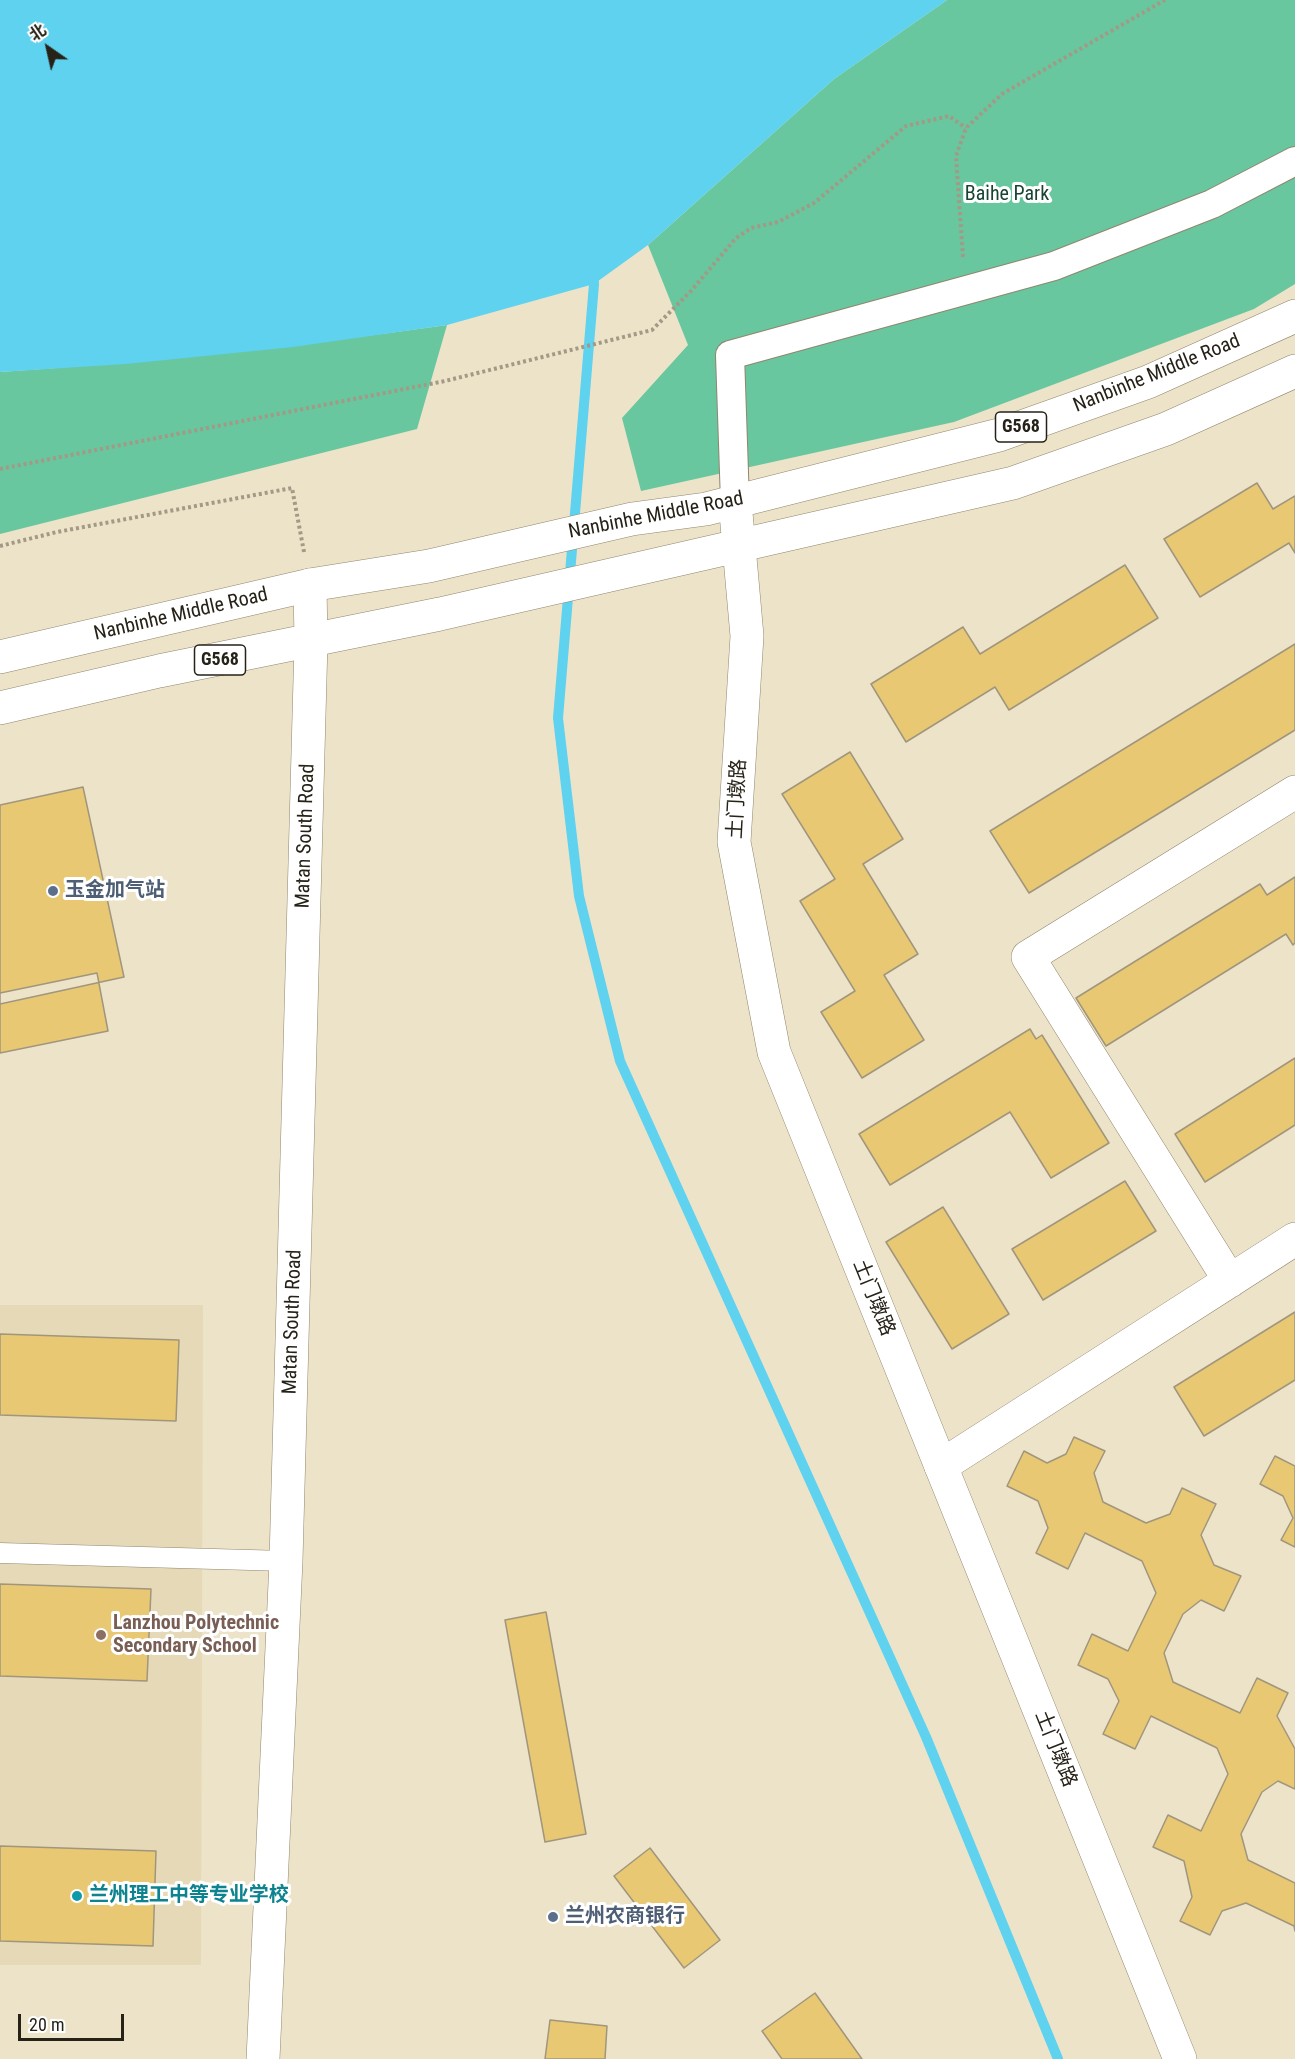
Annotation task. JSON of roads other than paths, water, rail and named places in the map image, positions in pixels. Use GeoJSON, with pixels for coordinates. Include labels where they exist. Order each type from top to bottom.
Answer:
{"type":"FeatureCollection","features":[{"type":"Feature","properties":{"kind":"main road","name":"Nanbinhe Middle Road"},"geometry":{"type":"LineString","coordinates":[[0,657],[310,585],[429,566],[632,519],[706,509],[999,435],[1148,382],[1295,316]]}},
{"type":"Feature","properties":{"kind":"main road","name":"G568"},"geometry":{"type":"LineString","coordinates":[[0,708],[159,671],[440,614],[1013,483],[1166,429],[1295,371]]}},
{"type":"Feature","properties":{"kind":"main road","name":"土门墩路"},"geometry":{"type":"LineString","coordinates":[[735,502],[747,636],[734,842],[774,1053],[1180,2059]]}},
{"type":"Feature","properties":{"kind":"main road","name":"Matan South Road"},"geometry":{"type":"LineString","coordinates":[[263,2059],[286,1561],[311,642],[310,585]]}},
{"type":"Feature","properties":{"kind":"main road"},"geometry":{"type":"LineString","coordinates":[[1230,1281],[1028,957],[1295,792]]}},
{"type":"Feature","properties":{"kind":"main road"},"geometry":{"type":"LineString","coordinates":[[940,1466],[1295,1239]]}},
{"type":"Feature","properties":{"kind":"street"},"geometry":{"type":"LineString","coordinates":[[735,502],[730,355],[1054,266],[1212,204],[1295,161]]}},
{"type":"Feature","properties":{"kind":"lane"},"geometry":{"type":"LineString","coordinates":[[0,1553],[286,1561]]}},
{"type":"Feature","properties":{"kind":"water"},"geometry":{"type":"Polygon","coordinates":[[[0,0],[947,0],[834,79],[648,245],[594,284],[447,325],[293,347],[126,364],[0,372],[0,0]]]}},
{"type":"Feature","properties":{"kind":"waterway"},"geometry":{"type":"LineString","coordinates":[[593,272],[594,284],[558,718],[579,896],[620,1061],[926,1737],[1058,2059]]}},
{"type":"Feature","properties":{"kind":"place","name":"玉金加气站"},"geometry":{"type":"Point","coordinates":[53,891]}},
{"type":"Feature","properties":{"kind":"place","name":"Lanzhou Polytechnic Secondary School"},"geometry":{"type":"Point","coordinates":[101,1635]}},
{"type":"Feature","properties":{"kind":"place","name":"兰州理工中等专业学校"},"geometry":{"type":"Point","coordinates":[77,1896]}},
{"type":"Feature","properties":{"kind":"place","name":"兰州农商银行"},"geometry":{"type":"Point","coordinates":[553,1917]}},
{"type":"Feature","properties":{"kind":"park label","name":"Baihe Park"},"geometry":{"type":"Point","coordinates":[1007,195]}}]}
